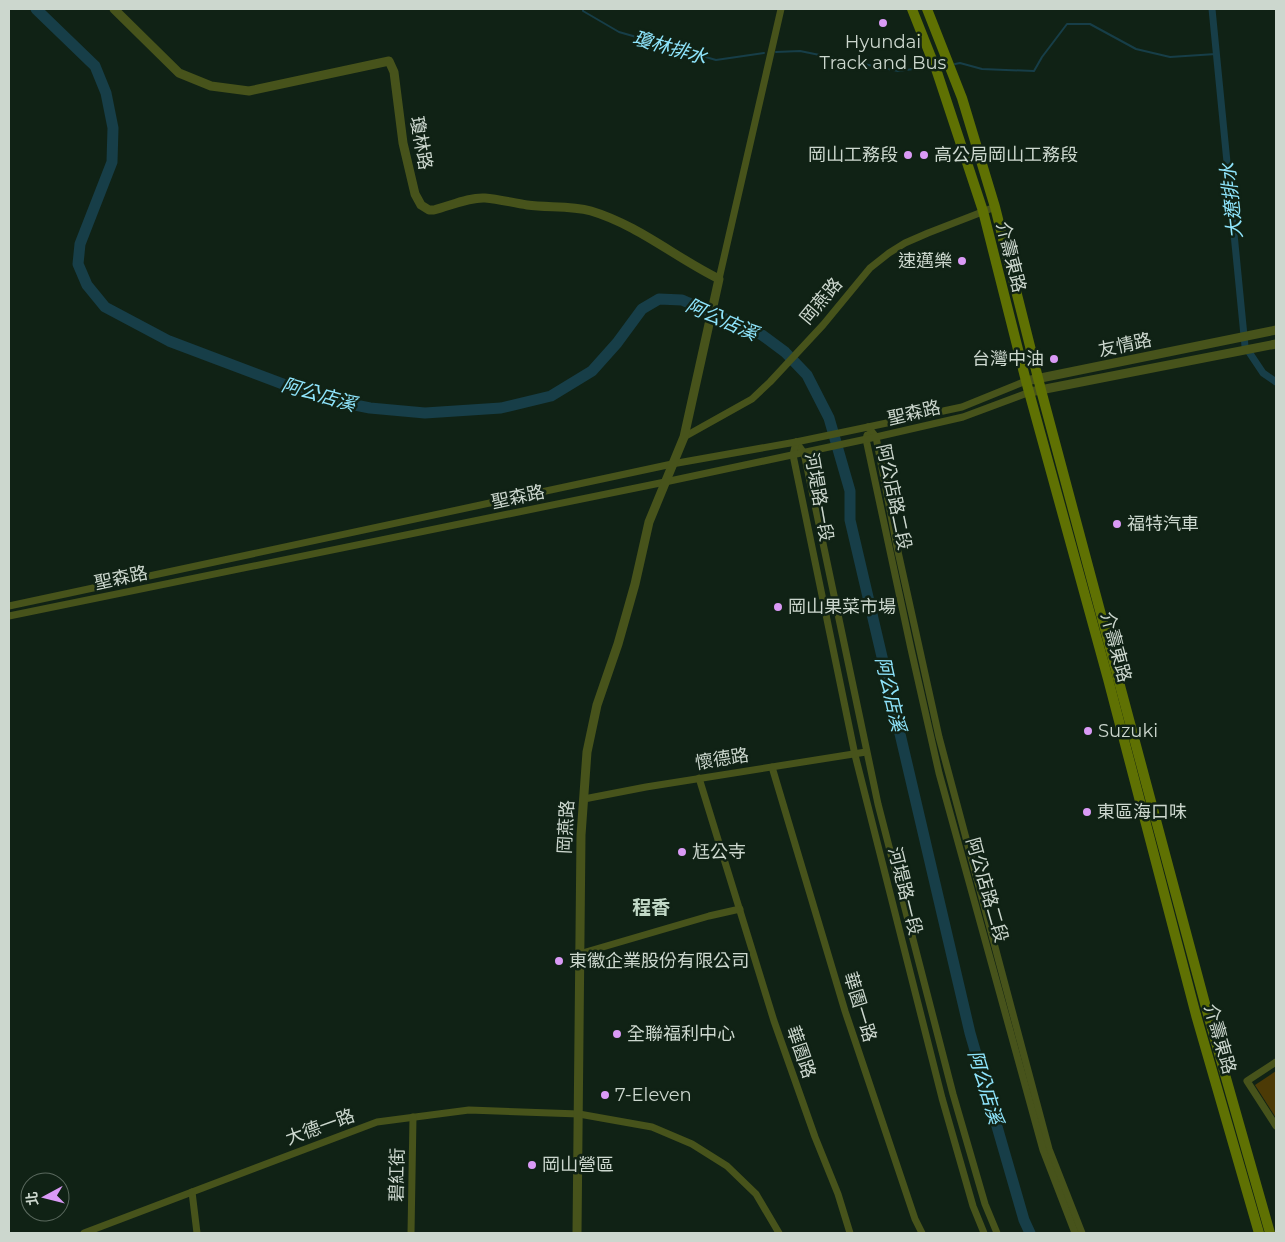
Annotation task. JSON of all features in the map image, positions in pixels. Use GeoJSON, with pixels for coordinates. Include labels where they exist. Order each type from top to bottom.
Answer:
{"type":"FeatureCollection","features":[{"type":"Feature","properties":{"kind":"main road","name":"介壽東路"},"geometry":{"type":"LineString","coordinates":[[912,9],[953,117],[983,211],[1026,381],[1108,679],[1196,1015],[1259,1233]]}},
{"type":"Feature","properties":{"kind":"main road","name":"介壽東路"},"geometry":{"type":"LineString","coordinates":[[927,9],[954,75],[967,113],[995,208],[1038,379],[1207,1011],[1270,1233]]}},
{"type":"Feature","properties":{"kind":"main road"},"geometry":{"type":"LineString","coordinates":[[930,53],[943,48]]}},
{"type":"Feature","properties":{"kind":"main road"},"geometry":{"type":"LineString","coordinates":[[953,117],[967,113]]}},
{"type":"Feature","properties":{"kind":"main road"},"geometry":{"type":"LineString","coordinates":[[1196,1015],[1207,1011]]}},
{"type":"Feature","properties":{"kind":"street","name":"瓊林路"},"geometry":{"type":"LineString","coordinates":[[114,9],[179,73],[211,86],[249,91],[389,61],[394,72],[403,143],[415,194],[421,205],[429,210],[434,210],[476,198],[485,198],[529,206],[545,205],[591,211],[645,235],[695,268],[719,279]]}},
{"type":"Feature","properties":{"kind":"street"},"geometry":{"type":"LineString","coordinates":[[719,279],[781,9]]}},
{"type":"Feature","properties":{"kind":"street","name":"岡燕路"},"geometry":{"type":"LineString","coordinates":[[684,437],[752,399],[804,346],[870,268],[889,253],[905,243],[983,211],[995,208]]}},
{"type":"Feature","properties":{"kind":"street","name":"岡燕路"},"geometry":{"type":"LineString","coordinates":[[577,1233],[581,835],[587,752],[597,706],[618,644],[635,584],[649,522],[684,437],[719,279]]}},
{"type":"Feature","properties":{"kind":"street","name":"友情路"},"geometry":{"type":"LineString","coordinates":[[1026,381],[1276,330]]}},
{"type":"Feature","properties":{"kind":"street","name":"友情路"},"geometry":{"type":"LineString","coordinates":[[1030,392],[1276,344]]}},
{"type":"Feature","properties":{"kind":"street","name":"聖森路"},"geometry":{"type":"LineString","coordinates":[[9,606],[672,464],[808,440],[962,407],[1026,381]]}},
{"type":"Feature","properties":{"kind":"street","name":"聖森路"},"geometry":{"type":"LineString","coordinates":[[9,616],[808,452],[963,417],[1030,392]]}},
{"type":"Feature","properties":{"kind":"street","name":"阿公店路二段"},"geometry":{"type":"LineString","coordinates":[[868,427],[876,437],[897,547],[938,737],[1049,1149],[1082,1233]]}},
{"type":"Feature","properties":{"kind":"street","name":"阿公店路二段"},"geometry":{"type":"LineString","coordinates":[[868,427],[866,439],[939,773],[1043,1150],[1075,1233]]}},
{"type":"Feature","properties":{"kind":"street","name":"河堤路一段"},"geometry":{"type":"LineString","coordinates":[[984,1233],[973,1206],[942,1098],[855,755],[793,455],[796,442],[808,452],[866,752],[953,1094],[985,1204],[997,1233]]}},
{"type":"Feature","properties":{"kind":"street","name":"懷德路"},"geometry":{"type":"LineString","coordinates":[[584,799],[699,778],[866,752]]}},
{"type":"Feature","properties":{"kind":"street","name":"華園一路"},"geometry":{"type":"LineString","coordinates":[[772,767],[845,1011],[915,1219],[922,1233]]}},
{"type":"Feature","properties":{"kind":"street","name":"華園路"},"geometry":{"type":"LineString","coordinates":[[699,778],[774,1020],[815,1136],[838,1194],[850,1233]]}},
{"type":"Feature","properties":{"kind":"street"},"geometry":{"type":"LineString","coordinates":[[579,954],[709,916],[740,909]]}},
{"type":"Feature","properties":{"kind":"street"},"geometry":{"type":"LineString","coordinates":[[1276,1062],[1247,1081],[1276,1126]]}},
{"type":"Feature","properties":{"kind":"street","name":"大德一路"},"geometry":{"type":"LineString","coordinates":[[84,1233],[377,1122],[469,1110],[579,1114],[652,1128],[692,1144],[727,1166],[750,1188],[779,1233]]}},
{"type":"Feature","properties":{"kind":"street","name":"碧紅街"},"geometry":{"type":"LineString","coordinates":[[412,1233],[413,1117]]}},
{"type":"Feature","properties":{"kind":"street"},"geometry":{"type":"LineString","coordinates":[[192,1192],[197,1233]]}},
{"type":"Feature","properties":{"kind":"shaded area"},"geometry":{"type":"Polygon","coordinates":[[[1276,1071],[1276,1118],[1255,1085],[1276,1071]]]}},
{"type":"Feature","properties":{"kind":"waterway","name":"阿公店溪"},"geometry":{"type":"LineString","coordinates":[[36,9],[95,66],[106,93],[113,128],[112,162],[80,244],[78,264],[87,285],[105,307],[169,341],[320,398],[370,408],[425,413],[501,408],[551,396],[592,371],[617,343],[642,309],[659,299],[682,300],[762,335],[785,352],[807,375],[829,418],[850,491],[850,520],[970,1033],[1024,1220],[1030,1233]]}},
{"type":"Feature","properties":{"kind":"waterway","name":"瓊林排水"},"geometry":{"type":"LineString","coordinates":[[583,9],[583,11],[619,32],[716,60],[764,53]]}},
{"type":"Feature","properties":{"kind":"waterway","name":"大遼排水"},"geometry":{"type":"LineString","coordinates":[[1212,9],[1245,346],[1263,373],[1276,382]]}},
{"type":"Feature","properties":{"kind":"waterway","name":"瓊林排水"},"geometry":{"type":"LineString","coordinates":[[955,64],[960,63],[982,69],[1034,71],[1067,24],[1090,24],[1136,49],[1170,57],[1216,54]]}},
{"type":"Feature","properties":{"kind":"waterway","name":"瓊林排水"},"geometry":{"type":"LineString","coordinates":[[776,52],[800,51],[898,71],[929,67]]}},
{"type":"Feature","properties":{"kind":"place","name":"Hyundai Track and Bus"},"geometry":{"type":"Point","coordinates":[883,23]}},
{"type":"Feature","properties":{"kind":"place","name":"岡山工務段"},"geometry":{"type":"Point","coordinates":[908,155]}},
{"type":"Feature","properties":{"kind":"place","name":"高公局岡山工務段"},"geometry":{"type":"Point","coordinates":[924,155]}},
{"type":"Feature","properties":{"kind":"place","name":"速邁樂"},"geometry":{"type":"Point","coordinates":[962,261]}},
{"type":"Feature","properties":{"kind":"place","name":"台灣中油"},"geometry":{"type":"Point","coordinates":[1054,359]}},
{"type":"Feature","properties":{"kind":"place","name":"福特汽車"},"geometry":{"type":"Point","coordinates":[1117,524]}},
{"type":"Feature","properties":{"kind":"place","name":"岡山果菜市場"},"geometry":{"type":"Point","coordinates":[778,607]}},
{"type":"Feature","properties":{"kind":"place","name":"Suzuki"},"geometry":{"type":"Point","coordinates":[1088,731]}},
{"type":"Feature","properties":{"kind":"place","name":"東區海口味"},"geometry":{"type":"Point","coordinates":[1087,812]}},
{"type":"Feature","properties":{"kind":"place","name":"尪公寺"},"geometry":{"type":"Point","coordinates":[682,852]}},
{"type":"Feature","properties":{"kind":"place","name":"東徽企業股份有限公司"},"geometry":{"type":"Point","coordinates":[559,961]}},
{"type":"Feature","properties":{"kind":"place","name":"全聯福利中心"},"geometry":{"type":"Point","coordinates":[617,1034]}},
{"type":"Feature","properties":{"kind":"place","name":"7-Eleven"},"geometry":{"type":"Point","coordinates":[605,1095]}},
{"type":"Feature","properties":{"kind":"place","name":"岡山營區"},"geometry":{"type":"Point","coordinates":[532,1165]}},
{"type":"Feature","properties":{"kind":"district","name":"程香"},"geometry":{"type":"Point","coordinates":[651,907]}}]}
